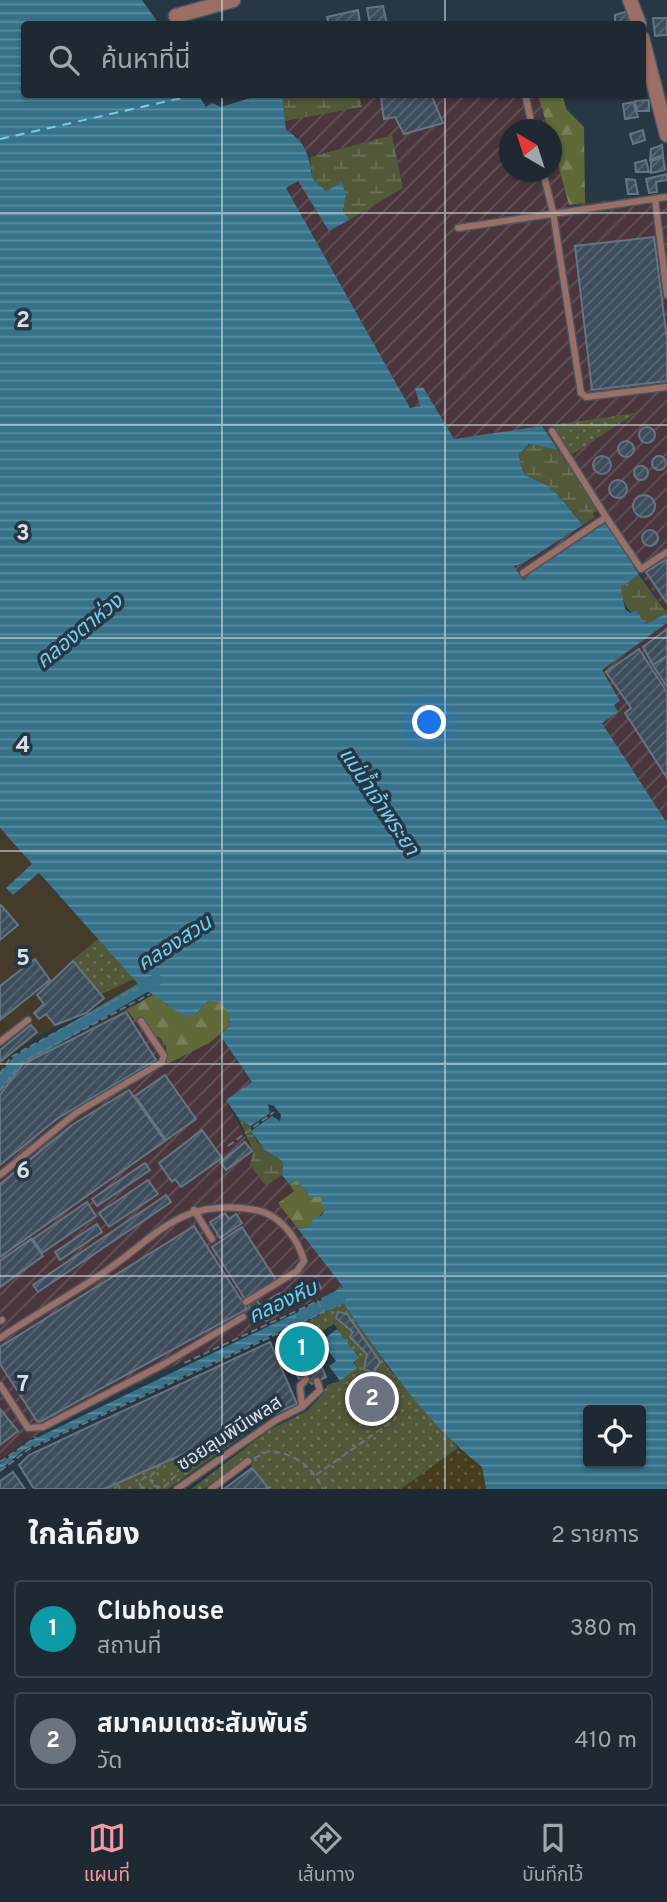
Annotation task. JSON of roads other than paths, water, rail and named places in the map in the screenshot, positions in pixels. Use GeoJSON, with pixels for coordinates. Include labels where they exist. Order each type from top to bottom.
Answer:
{"type":"FeatureCollection","features":[{"type":"Feature","properties":{"kind":"street"},"geometry":{"type":"LineString","coordinates":[[176,16],[233,0]]}},
{"type":"Feature","properties":{"kind":"street"},"geometry":{"type":"LineString","coordinates":[[630,0],[638,21]]}},
{"type":"Feature","properties":{"kind":"street"},"geometry":{"type":"LineString","coordinates":[[646,54],[667,135]]}},
{"type":"Feature","properties":{"kind":"lane"},"geometry":{"type":"LineString","coordinates":[[526,98],[531,119]]}},
{"type":"Feature","properties":{"kind":"lane"},"geometry":{"type":"LineString","coordinates":[[546,182],[553,212],[582,394],[586,397],[667,387]]}},
{"type":"Feature","properties":{"kind":"lane"},"geometry":{"type":"LineString","coordinates":[[458,228],[667,197]]}},
{"type":"Feature","properties":{"kind":"lane"},"geometry":{"type":"LineString","coordinates":[[655,199],[667,295]]}},
{"type":"Feature","properties":{"kind":"lane"},"geometry":{"type":"LineString","coordinates":[[552,431],[641,569],[667,552]]}},
{"type":"Feature","properties":{"kind":"lane"},"geometry":{"type":"LineString","coordinates":[[523,573],[606,517]]}},
{"type":"Feature","properties":{"kind":"lane"},"geometry":{"type":"LineString","coordinates":[[0,1042],[28,1020]]}},
{"type":"Feature","properties":{"kind":"lane"},"geometry":{"type":"LineString","coordinates":[[0,1175],[76,1113],[162,1062],[164,1056],[141,1021]]}},
{"type":"Feature","properties":{"kind":"lane"},"geometry":{"type":"LineString","coordinates":[[0,1338],[102,1274],[148,1237],[194,1210],[215,1206],[268,1212],[281,1221],[302,1252],[304,1261],[297,1271],[246,1302]]}},
{"type":"Feature","properties":{"kind":"lane"},"geometry":{"type":"LineString","coordinates":[[194,1210],[212,1239]]}},
{"type":"Feature","properties":{"kind":"lane"},"geometry":{"type":"LineString","coordinates":[[0,1385],[28,1428],[43,1427],[164,1364],[243,1317]]}},
{"type":"Feature","properties":{"kind":"lane","name":"ซอยลุมพินีเพลส"},"geometry":{"type":"LineString","coordinates":[[302,1407],[300,1385],[306,1379]]}},
{"type":"Feature","properties":{"kind":"lane","name":"ซอยลุมพินีเพลส"},"geometry":{"type":"LineString","coordinates":[[177,1489],[276,1420],[302,1407],[320,1390],[317,1381]]}},
{"type":"Feature","properties":{"kind":"lane"},"geometry":{"type":"LineString","coordinates":[[211,1489],[248,1461]]}},
{"type":"Feature","properties":{"kind":"water"},"geometry":{"type":"Polygon","coordinates":[[[0,0],[142,0],[157,21],[21,21],[21,98],[200,98],[206,107],[212,103],[221,107],[250,98],[282,98],[286,130],[302,144],[308,156],[312,178],[326,191],[342,182],[346,195],[343,212],[349,220],[329,231],[298,181],[286,188],[410,408],[420,406],[415,388],[423,387],[454,439],[542,426],[558,450],[529,444],[519,454],[520,463],[525,474],[554,491],[583,525],[522,564],[514,566],[524,581],[529,574],[607,522],[639,575],[621,587],[625,609],[630,613],[636,611],[646,624],[667,613],[667,623],[602,670],[620,701],[614,705],[618,712],[602,723],[667,823],[667,1489],[486,1489],[482,1467],[424,1411],[343,1303],[329,1311],[321,1298],[343,1287],[298,1229],[310,1226],[314,1217],[321,1216],[325,1210],[321,1203],[323,1197],[310,1197],[297,1180],[289,1184],[282,1175],[283,1162],[264,1149],[251,1131],[272,1116],[280,1121],[281,1115],[274,1106],[268,1104],[270,1113],[251,1126],[239,1119],[226,1100],[252,1082],[220,1035],[230,1026],[229,1015],[221,1002],[208,1001],[196,1014],[185,1017],[139,985],[39,873],[13,895],[6,888],[32,864],[0,828],[0,0]]]}},
{"type":"Feature","properties":{"kind":"water"},"geometry":{"type":"Polygon","coordinates":[[[315,1304],[319,1313],[24,1450],[0,1470],[0,1464],[28,1442],[315,1304]]]}},
{"type":"Feature","properties":{"kind":"water"},"geometry":{"type":"Polygon","coordinates":[[[337,1329],[359,1358],[353,1363],[357,1368],[340,1381],[329,1366],[336,1361],[321,1341],[337,1329]]]}},
{"type":"Feature","properties":{"kind":"waterway","name":"คลองสวน"},"geometry":{"type":"LineString","coordinates":[[0,1083],[18,1061],[156,980]]}},
{"type":"Feature","properties":{"kind":"waterway","name":"คลองหีบ"},"geometry":{"type":"LineString","coordinates":[[302,1316],[340,1298]]}},
{"type":"Feature","properties":{"kind":"place","name":"Clubhouse"},"geometry":{"type":"Point","coordinates":[302,1349]}},
{"type":"Feature","properties":{"kind":"place","name":"สมาคมเตชะสัมพันธ์"},"geometry":{"type":"Point","coordinates":[372,1399]}},
{"type":"Feature","properties":{"kind":"water label","name":"คลองตาห่วง"},"geometry":{"type":"Point","coordinates":[80,632]}},
{"type":"Feature","properties":{"kind":"water label","name":"แม่น้ำเจ้าพระยา"},"geometry":{"type":"Point","coordinates":[378,802]}}]}
